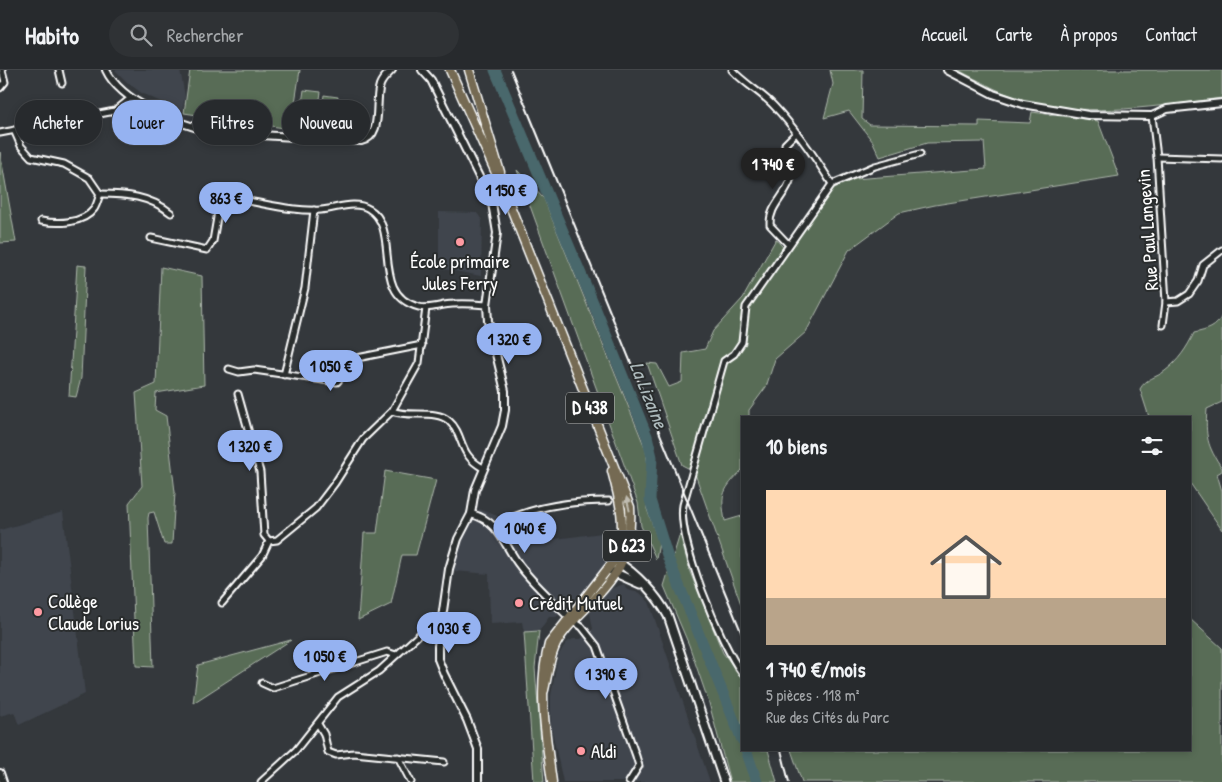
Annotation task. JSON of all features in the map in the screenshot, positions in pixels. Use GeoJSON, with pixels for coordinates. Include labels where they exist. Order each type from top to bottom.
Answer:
{"type":"FeatureCollection","features":[{"type":"Feature","properties":{"kind":"main road","name":"D 438"},"geometry":{"type":"LineString","coordinates":[[450,70],[506,193],[609,457]]}},
{"type":"Feature","properties":{"kind":"main road"},"geometry":{"type":"LineString","coordinates":[[469,70],[506,193]]}},
{"type":"Feature","properties":{"kind":"main road","name":"D 623"},"geometry":{"type":"LineString","coordinates":[[552,782],[543,672],[549,644],[618,562],[622,542],[623,521],[609,457]]}},
{"type":"Feature","properties":{"kind":"main road"},"geometry":{"type":"LineString","coordinates":[[618,562],[628,568],[661,602],[668,616],[724,782]]}},
{"type":"Feature","properties":{"kind":"main road"},"geometry":{"type":"LineString","coordinates":[[612,571],[643,585]]}},
{"type":"Feature","properties":{"kind":"street"},"geometry":{"type":"LineString","coordinates":[[0,88],[5,82],[2,70]]}},
{"type":"Feature","properties":{"kind":"street"},"geometry":{"type":"LineString","coordinates":[[59,70],[62,83]]}},
{"type":"Feature","properties":{"kind":"street"},"geometry":{"type":"LineString","coordinates":[[106,70],[120,90],[131,98],[168,117],[212,132],[360,141],[366,140],[375,129],[379,87],[383,79],[392,70]]}},
{"type":"Feature","properties":{"kind":"street"},"geometry":{"type":"LineString","coordinates":[[422,70],[431,80],[492,203],[497,233],[487,305],[488,321],[506,401],[502,426],[483,468],[475,490],[471,514],[458,539],[449,569],[439,628],[438,659],[478,749],[478,782]]}},
{"type":"Feature","properties":{"kind":"street"},"geometry":{"type":"LineString","coordinates":[[732,70],[756,93],[773,104],[816,157],[832,184]]}},
{"type":"Feature","properties":{"kind":"street"},"geometry":{"type":"LineString","coordinates":[[947,70],[1000,96],[1043,109],[1088,114],[1152,116],[1167,110],[1222,103]]}},
{"type":"Feature","properties":{"kind":"street"},"geometry":{"type":"LineString","coordinates":[[0,133],[115,111],[131,98]]}},
{"type":"Feature","properties":{"kind":"street","name":"Rue Paul Langevin"},"geometry":{"type":"LineString","coordinates":[[1152,116],[1157,157],[1166,302],[1163,325]]}},
{"type":"Feature","properties":{"kind":"street"},"geometry":{"type":"LineString","coordinates":[[14,130],[21,146],[31,157],[64,164],[89,178],[100,194]]}},
{"type":"Feature","properties":{"kind":"street"},"geometry":{"type":"LineString","coordinates":[[789,245],[770,225],[769,214],[791,177],[791,164],[784,152],[784,144],[796,134]]}},
{"type":"Feature","properties":{"kind":"street"},"geometry":{"type":"LineString","coordinates":[[741,671],[727,649],[696,572],[684,523],[683,509],[724,361],[734,354],[742,342],[746,308],[832,184],[875,166],[920,154]]}},
{"type":"Feature","properties":{"kind":"street","name":"Rue Paul Langevin"},"geometry":{"type":"LineString","coordinates":[[1157,157],[1222,159]]}},
{"type":"Feature","properties":{"kind":"street"},"geometry":{"type":"LineString","coordinates":[[100,194],[123,194],[158,203],[170,213]]}},
{"type":"Feature","properties":{"kind":"street"},"geometry":{"type":"LineString","coordinates":[[41,221],[54,223],[84,218],[95,208],[100,194]]}},
{"type":"Feature","properties":{"kind":"street"},"geometry":{"type":"LineString","coordinates":[[151,238],[207,250],[213,242],[220,200],[227,198],[258,201],[295,210],[314,210],[357,205],[374,212],[381,222],[390,281],[404,299],[417,307],[426,308],[452,304],[487,305]]}},
{"type":"Feature","properties":{"kind":"street"},"geometry":{"type":"LineString","coordinates":[[284,375],[305,288],[314,210]]}},
{"type":"Feature","properties":{"kind":"street","name":"Rue Paul Langevin"},"geometry":{"type":"LineString","coordinates":[[1166,302],[1178,301],[1190,294],[1198,280],[1203,264],[1222,250]]}},
{"type":"Feature","properties":{"kind":"street"},"geometry":{"type":"LineString","coordinates":[[270,541],[277,540],[316,508],[335,483],[363,439],[392,411],[413,377],[419,363],[426,308]]}},
{"type":"Feature","properties":{"kind":"street"},"geometry":{"type":"LineString","coordinates":[[229,369],[336,382],[343,376],[350,363],[357,358],[422,345]]}},
{"type":"Feature","properties":{"kind":"street"},"geometry":{"type":"LineString","coordinates":[[238,394],[260,472],[264,535],[270,541]]}},
{"type":"Feature","properties":{"kind":"street"},"geometry":{"type":"LineString","coordinates":[[392,411],[400,414],[442,416],[450,422],[469,458],[483,468]]}},
{"type":"Feature","properties":{"kind":"street"},"geometry":{"type":"LineString","coordinates":[[495,526],[525,513],[557,506],[609,501]]}},
{"type":"Feature","properties":{"kind":"street"},"geometry":{"type":"LineString","coordinates":[[471,514],[480,516],[495,526],[520,566],[571,619],[582,627],[597,646],[639,766],[629,782]]}},
{"type":"Feature","properties":{"kind":"street"},"geometry":{"type":"LineString","coordinates":[[222,603],[262,556],[270,541]]}},
{"type":"Feature","properties":{"kind":"street"},"geometry":{"type":"LineString","coordinates":[[261,782],[296,750],[338,697],[379,671],[423,631],[439,628]]}},
{"type":"Feature","properties":{"kind":"street"},"geometry":{"type":"LineString","coordinates":[[262,682],[273,688],[387,652],[396,655]]}},
{"type":"Feature","properties":{"kind":"street"},"geometry":{"type":"LineString","coordinates":[[318,724],[324,734],[328,752],[336,755],[354,753],[444,762]]}},
{"type":"Feature","properties":{"kind":"street"},"geometry":{"type":"LineString","coordinates":[[398,757],[410,782]]}},
{"type":"Feature","properties":{"kind":"street"},"geometry":{"type":"LineString","coordinates":[[0,774],[3,782]]}},
{"type":"Feature","properties":{"kind":"shaded area"},"geometry":{"type":"Polygon","coordinates":[[[115,70],[180,70],[185,96],[183,106],[183,100],[157,100],[143,94],[115,70]]]}},
{"type":"Feature","properties":{"kind":"shaded area","name":"École primaire Jules Ferry"},"geometry":{"type":"Polygon","coordinates":[[[439,212],[477,213],[482,220],[481,276],[439,268],[439,212]]]}},
{"type":"Feature","properties":{"kind":"shaded area"},"geometry":{"type":"Polygon","coordinates":[[[543,504],[547,540],[610,532],[617,538],[612,554],[602,572],[556,617],[549,617],[539,631],[524,632],[522,622],[490,624],[489,574],[454,571],[462,538],[479,509],[500,517],[543,504]]]}},
{"type":"Feature","properties":{"kind":"shaded area","name":"Collège Claude Lorius"},"geometry":{"type":"Polygon","coordinates":[[[63,512],[85,694],[19,725],[14,712],[0,716],[0,530],[63,512]]]}},
{"type":"Feature","properties":{"kind":"shaded area"},"geometry":{"type":"Polygon","coordinates":[[[624,584],[627,590],[640,593],[649,602],[710,782],[563,782],[551,726],[551,696],[558,656],[566,643],[573,639],[581,639],[593,629],[590,613],[593,608],[610,589],[624,584]]]}},
{"type":"Feature","properties":{"kind":"green space"},"geometry":{"type":"Polygon","coordinates":[[[190,70],[300,70],[295,100],[282,100],[282,128],[272,126],[272,100],[193,100],[193,114],[184,113],[190,70]]]}},
{"type":"Feature","properties":{"kind":"green space"},"geometry":{"type":"Polygon","coordinates":[[[830,70],[863,70],[862,119],[870,125],[979,126],[979,121],[1030,123],[1032,112],[1098,121],[1119,176],[935,205],[899,213],[849,250],[806,332],[775,359],[766,387],[749,410],[749,416],[741,416],[741,471],[724,492],[723,504],[725,521],[741,516],[741,604],[694,471],[682,465],[647,363],[657,364],[669,387],[682,382],[683,353],[705,349],[713,331],[743,298],[776,239],[787,252],[830,190],[854,179],[986,169],[984,142],[927,143],[880,157],[873,142],[849,111],[824,118],[833,84],[830,70]]]}},
{"type":"Feature","properties":{"kind":"green space"},"geometry":{"type":"Polygon","coordinates":[[[958,70],[1222,70],[1222,98],[1125,109],[1076,109],[1028,101],[1010,95],[958,70]]]}},
{"type":"Feature","properties":{"kind":"green space"},"geometry":{"type":"Polygon","coordinates":[[[304,90],[321,92],[320,100],[302,100],[304,90]]]}},
{"type":"Feature","properties":{"kind":"green space"},"geometry":{"type":"Polygon","coordinates":[[[324,95],[338,97],[338,100],[323,100],[324,95]]]}},
{"type":"Feature","properties":{"kind":"green space"},"geometry":{"type":"Polygon","coordinates":[[[0,152],[16,242],[0,243],[0,152]]]}},
{"type":"Feature","properties":{"kind":"green space"},"geometry":{"type":"Polygon","coordinates":[[[517,170],[544,199],[646,450],[648,468],[647,509],[659,543],[656,559],[641,526],[638,503],[517,170]]]}},
{"type":"Feature","properties":{"kind":"green space"},"geometry":{"type":"Polygon","coordinates":[[[77,265],[86,266],[81,378],[76,397],[69,396],[77,265]]]}},
{"type":"Feature","properties":{"kind":"green space"},"geometry":{"type":"Polygon","coordinates":[[[161,267],[202,276],[204,385],[156,393],[155,410],[166,416],[175,492],[172,544],[164,544],[154,512],[149,513],[148,518],[153,667],[136,666],[129,503],[142,486],[136,393],[156,384],[161,267]]]}},
{"type":"Feature","properties":{"kind":"green space"},"geometry":{"type":"Polygon","coordinates":[[[1222,315],[1222,402],[1207,409],[1206,427],[1210,447],[1222,468],[1222,471],[1217,474],[1222,491],[1222,530],[1191,484],[1191,416],[1149,416],[1140,389],[1142,385],[1162,373],[1178,359],[1194,333],[1214,326],[1222,315]]]}},
{"type":"Feature","properties":{"kind":"green space"},"geometry":{"type":"Polygon","coordinates":[[[385,471],[436,480],[416,555],[402,555],[391,604],[358,620],[364,533],[377,533],[385,471]]]}},
{"type":"Feature","properties":{"kind":"green space"},"geometry":{"type":"Polygon","coordinates":[[[680,534],[690,572],[723,653],[741,676],[741,751],[768,751],[777,782],[730,782],[709,703],[689,645],[664,586],[680,534]]]}},
{"type":"Feature","properties":{"kind":"green space"},"geometry":{"type":"Polygon","coordinates":[[[1191,620],[1222,648],[1222,782],[802,782],[791,751],[1191,751],[1191,620]]]}},
{"type":"Feature","properties":{"kind":"green space"},"geometry":{"type":"Polygon","coordinates":[[[539,631],[535,668],[544,782],[534,782],[524,632],[539,631]]]}},
{"type":"Feature","properties":{"kind":"green space"},"geometry":{"type":"Polygon","coordinates":[[[291,640],[193,703],[198,665],[291,640]]]}},
{"type":"Feature","properties":{"kind":"waterway","name":"La Lizaine"},"geometry":{"type":"LineString","coordinates":[[495,70],[647,436],[652,457],[650,500],[668,558],[741,738]]}},
{"type":"Feature","properties":{"kind":"waterway","name":"La Lizaine"},"geometry":{"type":"LineString","coordinates":[[746,751],[757,782]]}},
{"type":"Feature","properties":{"kind":"railway"},"geometry":{"type":"LineString","coordinates":[[511,70],[741,632]]}},
{"type":"Feature","properties":{"kind":"railway"},"geometry":{"type":"LineString","coordinates":[[781,751],[789,782]]}},
{"type":"Feature","properties":{"kind":"place","name":"École primaire Jules Ferry"},"geometry":{"type":"Point","coordinates":[460,242]}},
{"type":"Feature","properties":{"kind":"place","name":"Crédit Mutuel"},"geometry":{"type":"Point","coordinates":[519,603]}},
{"type":"Feature","properties":{"kind":"place","name":"Collège Claude Lorius"},"geometry":{"type":"Point","coordinates":[38,612]}},
{"type":"Feature","properties":{"kind":"place","name":"Aldi"},"geometry":{"type":"Point","coordinates":[581,751]}}]}
